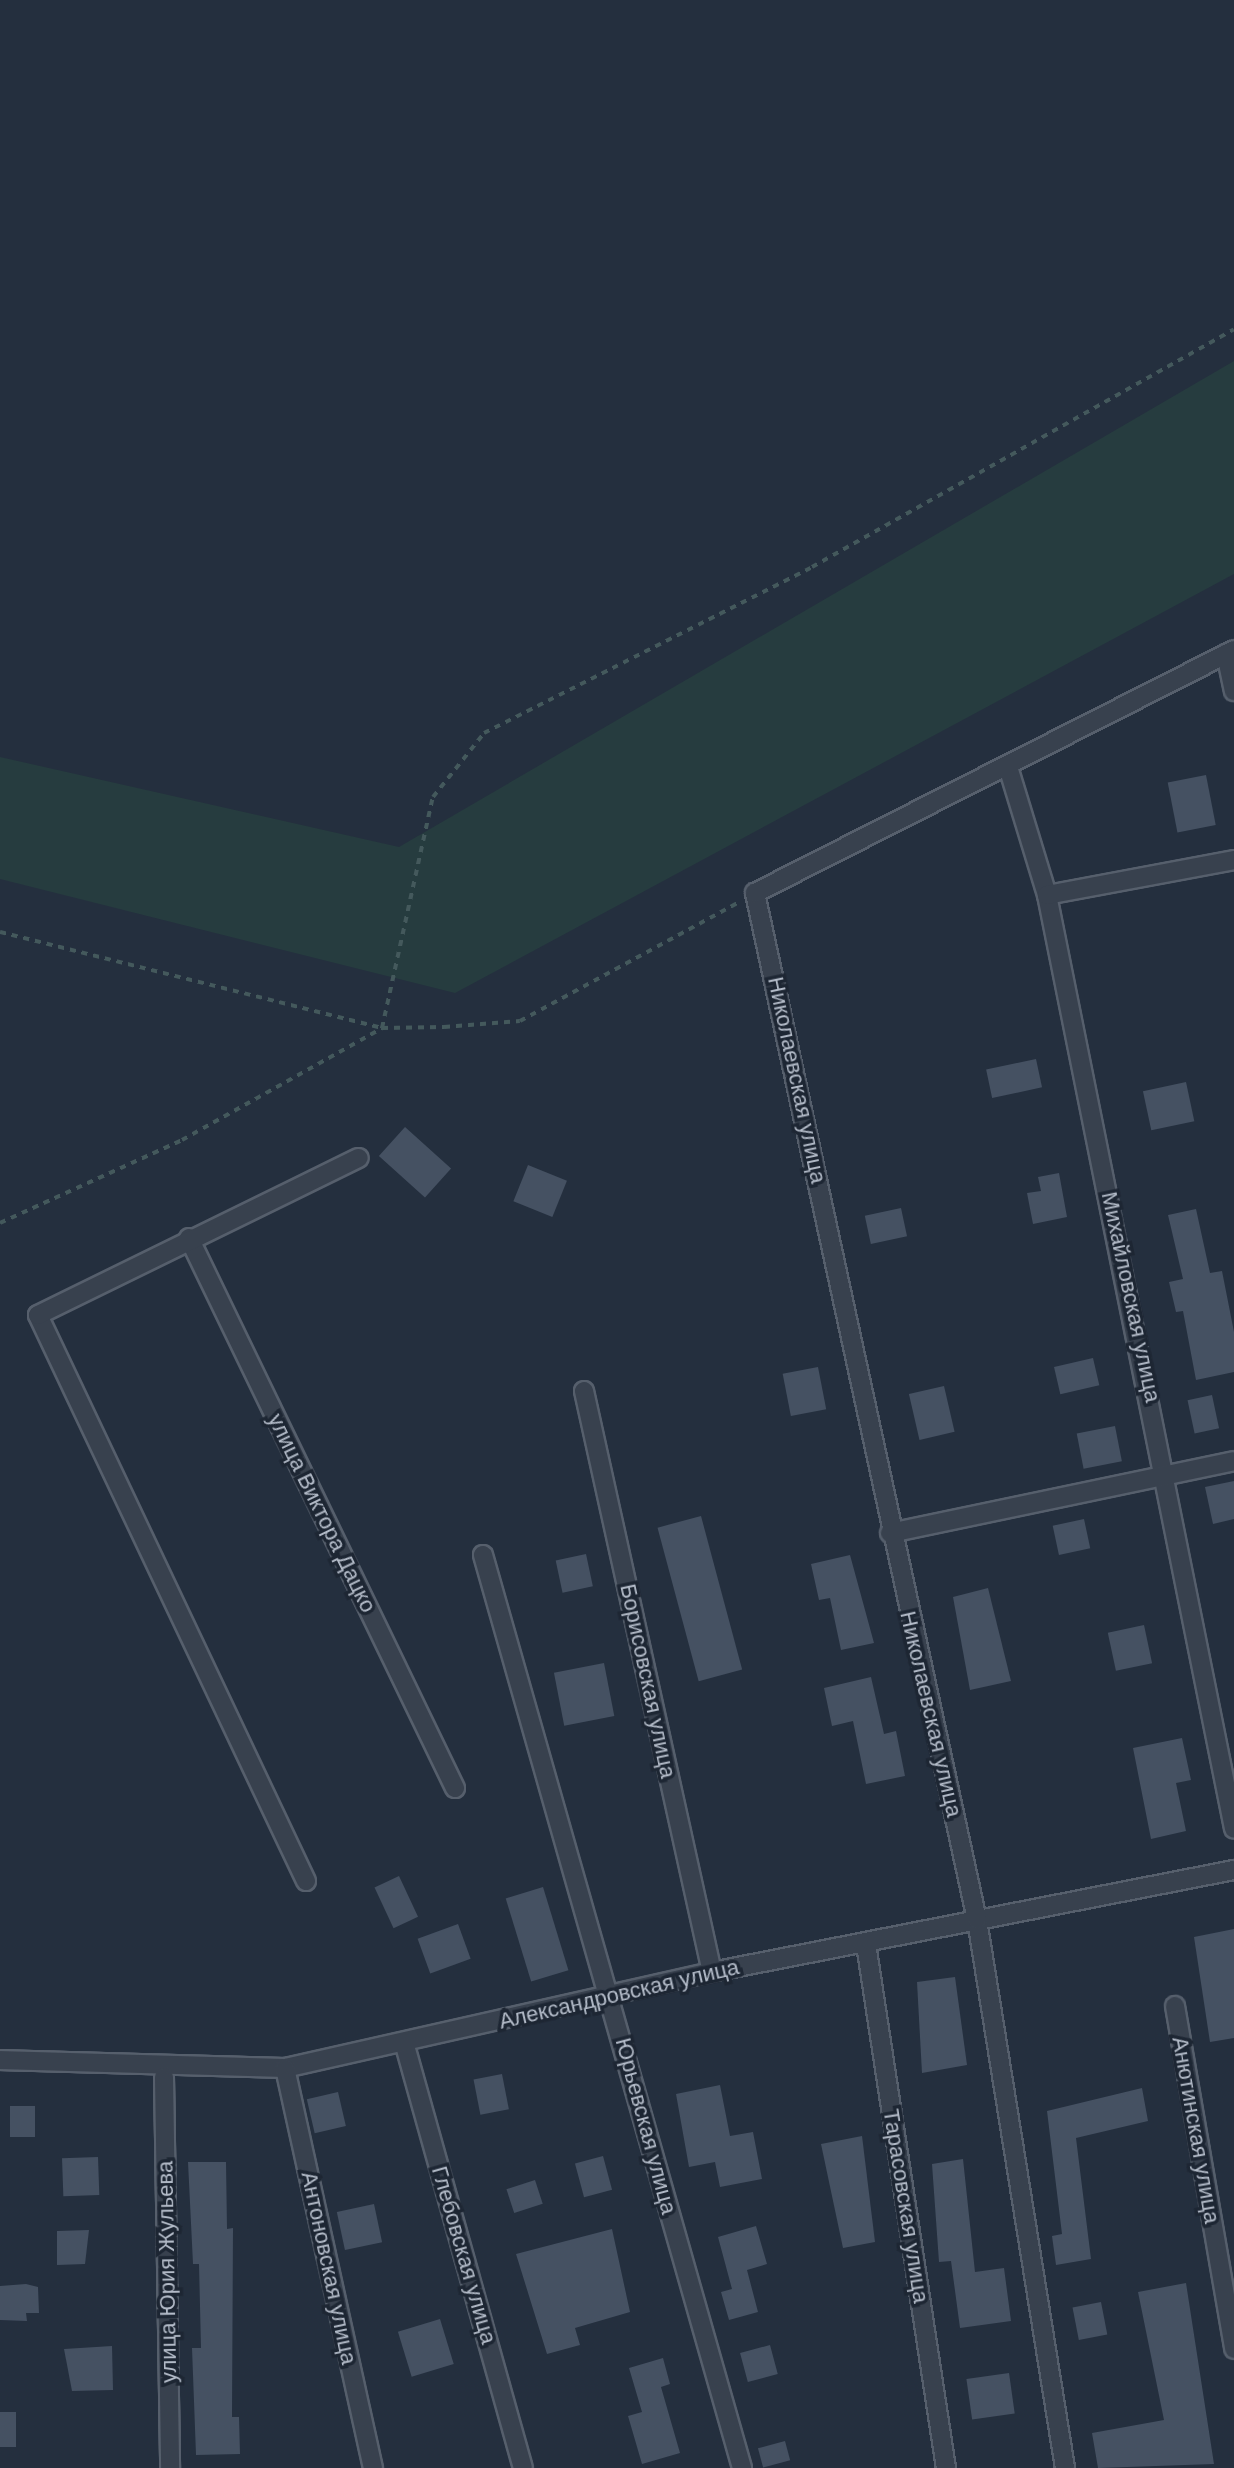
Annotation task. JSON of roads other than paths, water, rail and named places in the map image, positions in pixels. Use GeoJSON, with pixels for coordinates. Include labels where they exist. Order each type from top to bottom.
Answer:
{"type":"FeatureCollection","features":[{"type":"Feature","properties":{"kind":"street"},"geometry":{"type":"LineString","coordinates":[[1009,770],[1230,652],[1234,691]]}},
{"type":"Feature","properties":{"kind":"street","name":"Николаевская улица"},"geometry":{"type":"LineString","coordinates":[[1009,770],[755,893],[773,965],[890,1533],[977,1920],[1065,2468]]}},
{"type":"Feature","properties":{"kind":"street","name":"Михайловская улица"},"geometry":{"type":"LineString","coordinates":[[1009,770],[1047,895],[1168,1475],[1234,1828]]}},
{"type":"Feature","properties":{"kind":"street"},"geometry":{"type":"LineString","coordinates":[[1047,895],[1234,860]]}},
{"type":"Feature","properties":{"kind":"street"},"geometry":{"type":"LineString","coordinates":[[306,1881],[38,1315],[189,1238],[359,1158]]}},
{"type":"Feature","properties":{"kind":"street","name":"улица Виктора Дацко"},"geometry":{"type":"LineString","coordinates":[[189,1238],[455,1788]]}},
{"type":"Feature","properties":{"kind":"street","name":"Борисовская улица"},"geometry":{"type":"LineString","coordinates":[[584,1391],[712,1972]]}},
{"type":"Feature","properties":{"kind":"street"},"geometry":{"type":"LineString","coordinates":[[890,1533],[1234,1461]]}},
{"type":"Feature","properties":{"kind":"street","name":"Юрьевская улица"},"geometry":{"type":"LineString","coordinates":[[483,1555],[612,1995],[742,2468]]}},
{"type":"Feature","properties":{"kind":"street","name":"Александровская улица"},"geometry":{"type":"LineString","coordinates":[[0,2060],[285,2068],[712,1972],[1234,1870]]}},
{"type":"Feature","properties":{"kind":"street","name":"Тарасовская улица"},"geometry":{"type":"LineString","coordinates":[[866,1944],[946,2468]]}},
{"type":"Feature","properties":{"kind":"street","name":"Анютинская улица"},"geometry":{"type":"LineString","coordinates":[[1175,2006],[1234,2349]]}},
{"type":"Feature","properties":{"kind":"street","name":"Глебовская улица"},"geometry":{"type":"LineString","coordinates":[[404,2042],[523,2468]]}},
{"type":"Feature","properties":{"kind":"street","name":"Антоновская улица"},"geometry":{"type":"LineString","coordinates":[[285,2068],[373,2468]]}},
{"type":"Feature","properties":{"kind":"street","name":"улица Юрия Жульева"},"geometry":{"type":"LineString","coordinates":[[164,2077],[170,2468]]}}]}
